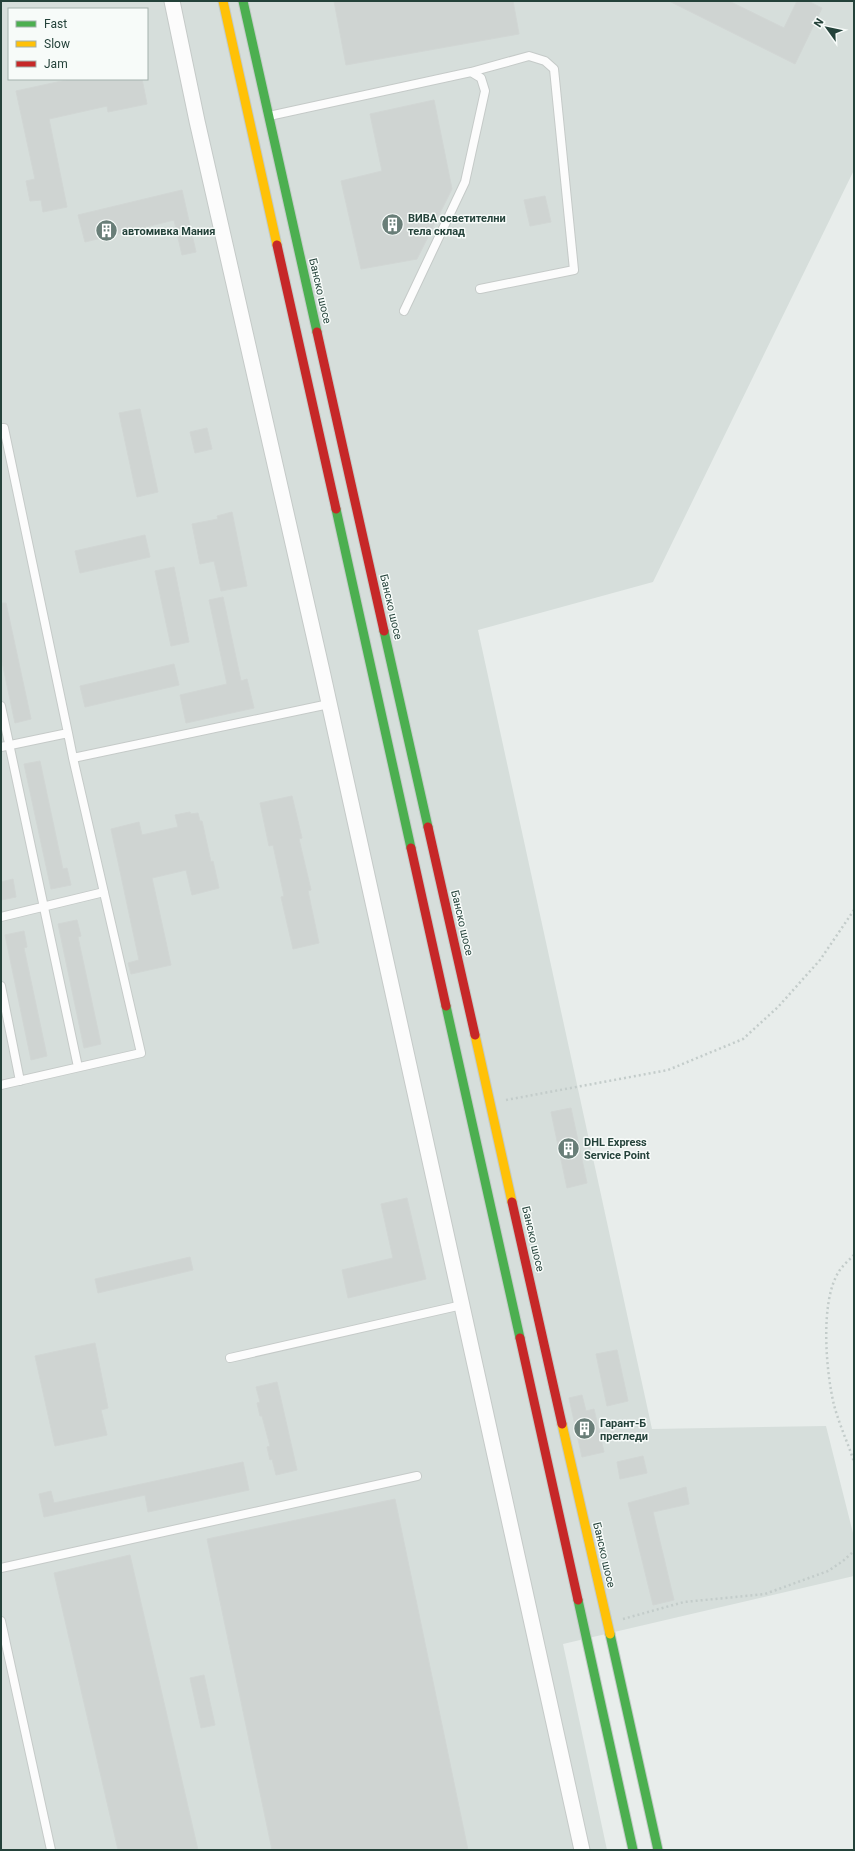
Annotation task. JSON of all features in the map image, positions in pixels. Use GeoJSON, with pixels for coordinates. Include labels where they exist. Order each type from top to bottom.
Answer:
{"type":"FeatureCollection","features":[{"type":"Feature","properties":{"kind":"main road"},"geometry":{"type":"LineString","coordinates":[[223,1],[633,1850]]}},
{"type":"Feature","properties":{"kind":"main road","name":"Банско шосе"},"geometry":{"type":"LineString","coordinates":[[243,1],[658,1850]]}},
{"type":"Feature","properties":{"kind":"street"},"geometry":{"type":"LineString","coordinates":[[172,1],[197,121],[329,704],[582,1850]]}},
{"type":"Feature","properties":{"kind":"lane"},"geometry":{"type":"LineString","coordinates":[[269,116],[471,72],[529,56],[545,61],[554,70],[574,270],[480,289]]}},
{"type":"Feature","properties":{"kind":"lane"},"geometry":{"type":"LineString","coordinates":[[404,311],[465,182],[485,91],[481,78],[471,72]]}},
{"type":"Feature","properties":{"kind":"lane"},"geometry":{"type":"LineString","coordinates":[[1,428],[4,428],[73,758],[141,1053],[1,1086]]}},
{"type":"Feature","properties":{"kind":"lane"},"geometry":{"type":"LineString","coordinates":[[73,758],[329,704]]}},
{"type":"Feature","properties":{"kind":"lane"},"geometry":{"type":"LineString","coordinates":[[1,706],[5,747],[44,906],[78,1067]]}},
{"type":"Feature","properties":{"kind":"lane"},"geometry":{"type":"LineString","coordinates":[[5,747],[68,733]]}},
{"type":"Feature","properties":{"kind":"lane"},"geometry":{"type":"LineString","coordinates":[[1,917],[104,892]]}},
{"type":"Feature","properties":{"kind":"lane"},"geometry":{"type":"LineString","coordinates":[[1,986],[20,1081]]}},
{"type":"Feature","properties":{"kind":"lane"},"geometry":{"type":"LineString","coordinates":[[230,1358],[462,1305]]}},
{"type":"Feature","properties":{"kind":"lane"},"geometry":{"type":"LineString","coordinates":[[1,1568],[417,1476]]}},
{"type":"Feature","properties":{"kind":"lane"},"geometry":{"type":"LineString","coordinates":[[1,1621],[49,1850]]}},
{"type":"Feature","properties":{"kind":"path"},"geometry":{"type":"LineString","coordinates":[[490,1103],[668,1070],[743,1039],[778,1007],[820,960],[854,910]]}},
{"type":"Feature","properties":{"kind":"path"},"geometry":{"type":"LineString","coordinates":[[854,1255],[838,1272],[831,1289],[826,1339],[828,1370],[834,1405],[854,1462]]}},
{"type":"Feature","properties":{"kind":"path"},"geometry":{"type":"LineString","coordinates":[[607,1623],[684,1602],[766,1594],[828,1571],[843,1561],[854,1551]]}},
{"type":"Feature","properties":{"kind":"shaded area"},"geometry":{"type":"Polygon","coordinates":[[[1,1],[854,1],[854,170],[653,582],[478,630],[652,1429],[826,1426],[854,1537],[854,1576],[563,1644],[607,1850],[1,1850],[1,1]]]}},
{"type":"Feature","properties":{"kind":"building"},"geometry":{"type":"Polygon","coordinates":[[[334,1],[513,1],[519,34],[346,65],[334,1]]]}},
{"type":"Feature","properties":{"kind":"building"},"geometry":{"type":"Polygon","coordinates":[[[669,1],[729,1],[784,28],[797,1],[808,1],[822,8],[795,64],[669,1]]]}},
{"type":"Feature","properties":{"kind":"building"},"geometry":{"type":"Polygon","coordinates":[[[66,80],[142,80],[147,104],[108,112],[107,106],[49,119],[67,207],[43,212],[41,200],[30,201],[26,181],[35,179],[16,91],[66,80]]]}},
{"type":"Feature","properties":{"kind":"building","name":"ВИВА осветителни тела склад"},"geometry":{"type":"Polygon","coordinates":[[[434,100],[452,189],[417,259],[361,269],[341,181],[382,171],[370,114],[434,100]]]}},
{"type":"Feature","properties":{"kind":"building","name":"автомивка Мания"},"geometry":{"type":"Polygon","coordinates":[[[182,190],[196,252],[182,255],[174,220],[85,242],[78,215],[182,190]]]}},
{"type":"Feature","properties":{"kind":"building"},"geometry":{"type":"Polygon","coordinates":[[[545,196],[551,222],[530,226],[524,200],[545,196]]]}},
{"type":"Feature","properties":{"kind":"building"},"geometry":{"type":"Polygon","coordinates":[[[140,409],[158,492],[137,497],[119,413],[140,409]]]}},
{"type":"Feature","properties":{"kind":"building"},"geometry":{"type":"Polygon","coordinates":[[[207,428],[212,449],[195,453],[190,432],[207,428]]]}},
{"type":"Feature","properties":{"kind":"building"},"geometry":{"type":"Polygon","coordinates":[[[232,512],[247,586],[221,591],[214,561],[200,564],[192,524],[218,519],[217,516],[232,512]]]}},
{"type":"Feature","properties":{"kind":"building"},"geometry":{"type":"Polygon","coordinates":[[[145,535],[150,557],[80,573],[75,551],[145,535]]]}},
{"type":"Feature","properties":{"kind":"building"},"geometry":{"type":"Polygon","coordinates":[[[174,567],[189,642],[171,646],[155,571],[174,567]]]}},
{"type":"Feature","properties":{"kind":"building"},"geometry":{"type":"Polygon","coordinates":[[[223,597],[241,681],[247,679],[254,708],[186,723],[180,695],[227,684],[209,600],[223,597]]]}},
{"type":"Feature","properties":{"kind":"building"},"geometry":{"type":"Polygon","coordinates":[[[1,603],[6,603],[31,719],[15,723],[1,657],[1,603]]]}},
{"type":"Feature","properties":{"kind":"building"},"geometry":{"type":"Polygon","coordinates":[[[174,664],[179,685],[85,707],[80,686],[174,664]]]}},
{"type":"Feature","properties":{"kind":"building"},"geometry":{"type":"Polygon","coordinates":[[[40,761],[63,869],[67,868],[71,885],[51,889],[24,764],[40,761]]]}},
{"type":"Feature","properties":{"kind":"building"},"geometry":{"type":"Polygon","coordinates":[[[292,796],[302,838],[299,839],[311,890],[308,891],[319,943],[293,949],[281,897],[284,896],[273,845],[269,846],[260,803],[292,796]]]}},
{"type":"Feature","properties":{"kind":"building"},"geometry":{"type":"Polygon","coordinates":[[[190,812],[191,814],[198,813],[200,821],[202,821],[211,862],[213,861],[219,888],[192,895],[186,870],[152,878],[171,965],[131,974],[128,963],[139,960],[111,829],[139,822],[142,835],[178,827],[175,815],[190,812]]]}},
{"type":"Feature","properties":{"kind":"building"},"geometry":{"type":"Polygon","coordinates":[[[13,879],[16,897],[1,900],[1,882],[13,879]]]}},
{"type":"Feature","properties":{"kind":"building"},"geometry":{"type":"Polygon","coordinates":[[[77,920],[81,936],[78,937],[101,1044],[84,1048],[58,924],[77,920]]]}},
{"type":"Feature","properties":{"kind":"building"},"geometry":{"type":"Polygon","coordinates":[[[24,931],[27,947],[24,948],[47,1056],[31,1060],[5,935],[24,931]]]}},
{"type":"Feature","properties":{"kind":"building","name":"DHL Express Service Point"},"geometry":{"type":"Polygon","coordinates":[[[571,1108],[587,1183],[567,1188],[551,1112],[571,1108]]]}},
{"type":"Feature","properties":{"kind":"building"},"geometry":{"type":"Polygon","coordinates":[[[407,1198],[426,1279],[348,1298],[342,1270],[393,1258],[381,1204],[407,1198]]]}},
{"type":"Feature","properties":{"kind":"building"},"geometry":{"type":"Polygon","coordinates":[[[190,1257],[193,1270],[98,1293],[95,1279],[190,1257]]]}},
{"type":"Feature","properties":{"kind":"building"},"geometry":{"type":"Polygon","coordinates":[[[95,1343],[108,1408],[101,1410],[107,1435],[55,1446],[35,1356],[95,1343]]]}},
{"type":"Feature","properties":{"kind":"building"},"geometry":{"type":"Polygon","coordinates":[[[617,1350],[628,1401],[607,1406],[596,1354],[617,1350]]]}},
{"type":"Feature","properties":{"kind":"building"},"geometry":{"type":"Polygon","coordinates":[[[277,1382],[297,1470],[276,1475],[272,1459],[270,1460],[267,1447],[270,1446],[257,1403],[260,1402],[256,1387],[277,1382]]]}},
{"type":"Feature","properties":{"kind":"building","name":"Гарант-Б прегледи"},"geometry":{"type":"Polygon","coordinates":[[[582,1395],[586,1411],[594,1409],[604,1452],[582,1457],[569,1398],[582,1395]]]}},
{"type":"Feature","properties":{"kind":"building"},"geometry":{"type":"Polygon","coordinates":[[[643,1456],[647,1473],[620,1479],[617,1462],[643,1456]]]}},
{"type":"Feature","properties":{"kind":"building"},"geometry":{"type":"Polygon","coordinates":[[[243,1462],[249,1490],[148,1512],[145,1495],[44,1517],[39,1494],[51,1491],[54,1503],[243,1462]]]}},
{"type":"Feature","properties":{"kind":"building"},"geometry":{"type":"Polygon","coordinates":[[[686,1487],[689,1504],[653,1512],[674,1600],[653,1605],[628,1503],[686,1487]]]}},
{"type":"Feature","properties":{"kind":"building"},"geometry":{"type":"Polygon","coordinates":[[[395,1499],[468,1850],[272,1850],[207,1539],[395,1499]]]}},
{"type":"Feature","properties":{"kind":"building"},"geometry":{"type":"Polygon","coordinates":[[[130,1555],[198,1850],[118,1850],[54,1573],[130,1555]]]}},
{"type":"Feature","properties":{"kind":"building"},"geometry":{"type":"Polygon","coordinates":[[[204,1675],[215,1725],[201,1728],[190,1678],[204,1675]]]}},
{"type":"Feature","properties":{"kind":"traffic: fast"},"geometry":{"type":"LineString","coordinates":[[243,1],[317,332]]}},
{"type":"Feature","properties":{"kind":"traffic: fast"},"geometry":{"type":"LineString","coordinates":[[336,509],[411,848]]}},
{"type":"Feature","properties":{"kind":"traffic: fast"},"geometry":{"type":"LineString","coordinates":[[384,631],[428,827]]}},
{"type":"Feature","properties":{"kind":"traffic: fast"},"geometry":{"type":"LineString","coordinates":[[446,1006],[520,1338]]}},
{"type":"Feature","properties":{"kind":"traffic: fast"},"geometry":{"type":"LineString","coordinates":[[578,1600],[633,1850]]}},
{"type":"Feature","properties":{"kind":"traffic: fast"},"geometry":{"type":"LineString","coordinates":[[610,1634],[658,1850]]}},
{"type":"Feature","properties":{"kind":"traffic: slow"},"geometry":{"type":"LineString","coordinates":[[223,1],[277,245]]}},
{"type":"Feature","properties":{"kind":"traffic: slow"},"geometry":{"type":"LineString","coordinates":[[475,1035],[512,1202]]}},
{"type":"Feature","properties":{"kind":"traffic: slow"},"geometry":{"type":"LineString","coordinates":[[562,1424],[610,1634]]}},
{"type":"Feature","properties":{"kind":"traffic: jam"},"geometry":{"type":"LineString","coordinates":[[277,245],[336,509]]}},
{"type":"Feature","properties":{"kind":"traffic: jam"},"geometry":{"type":"LineString","coordinates":[[317,332],[384,631]]}},
{"type":"Feature","properties":{"kind":"traffic: jam"},"geometry":{"type":"LineString","coordinates":[[428,827],[475,1035]]}},
{"type":"Feature","properties":{"kind":"traffic: jam"},"geometry":{"type":"LineString","coordinates":[[411,848],[446,1006]]}},
{"type":"Feature","properties":{"kind":"traffic: jam"},"geometry":{"type":"LineString","coordinates":[[512,1202],[562,1424]]}},
{"type":"Feature","properties":{"kind":"traffic: jam"},"geometry":{"type":"LineString","coordinates":[[520,1338],[578,1600]]}},
{"type":"Feature","properties":{"kind":"place","name":"ВИВА осветителни тела склад"},"geometry":{"type":"Point","coordinates":[393,224]}},
{"type":"Feature","properties":{"kind":"place","name":"автомивка Мания"},"geometry":{"type":"Point","coordinates":[106,231]}},
{"type":"Feature","properties":{"kind":"place","name":"DHL Express Service Point"},"geometry":{"type":"Point","coordinates":[569,1148]}},
{"type":"Feature","properties":{"kind":"place","name":"Гарант-Б прегледи"},"geometry":{"type":"Point","coordinates":[585,1429]}}]}
